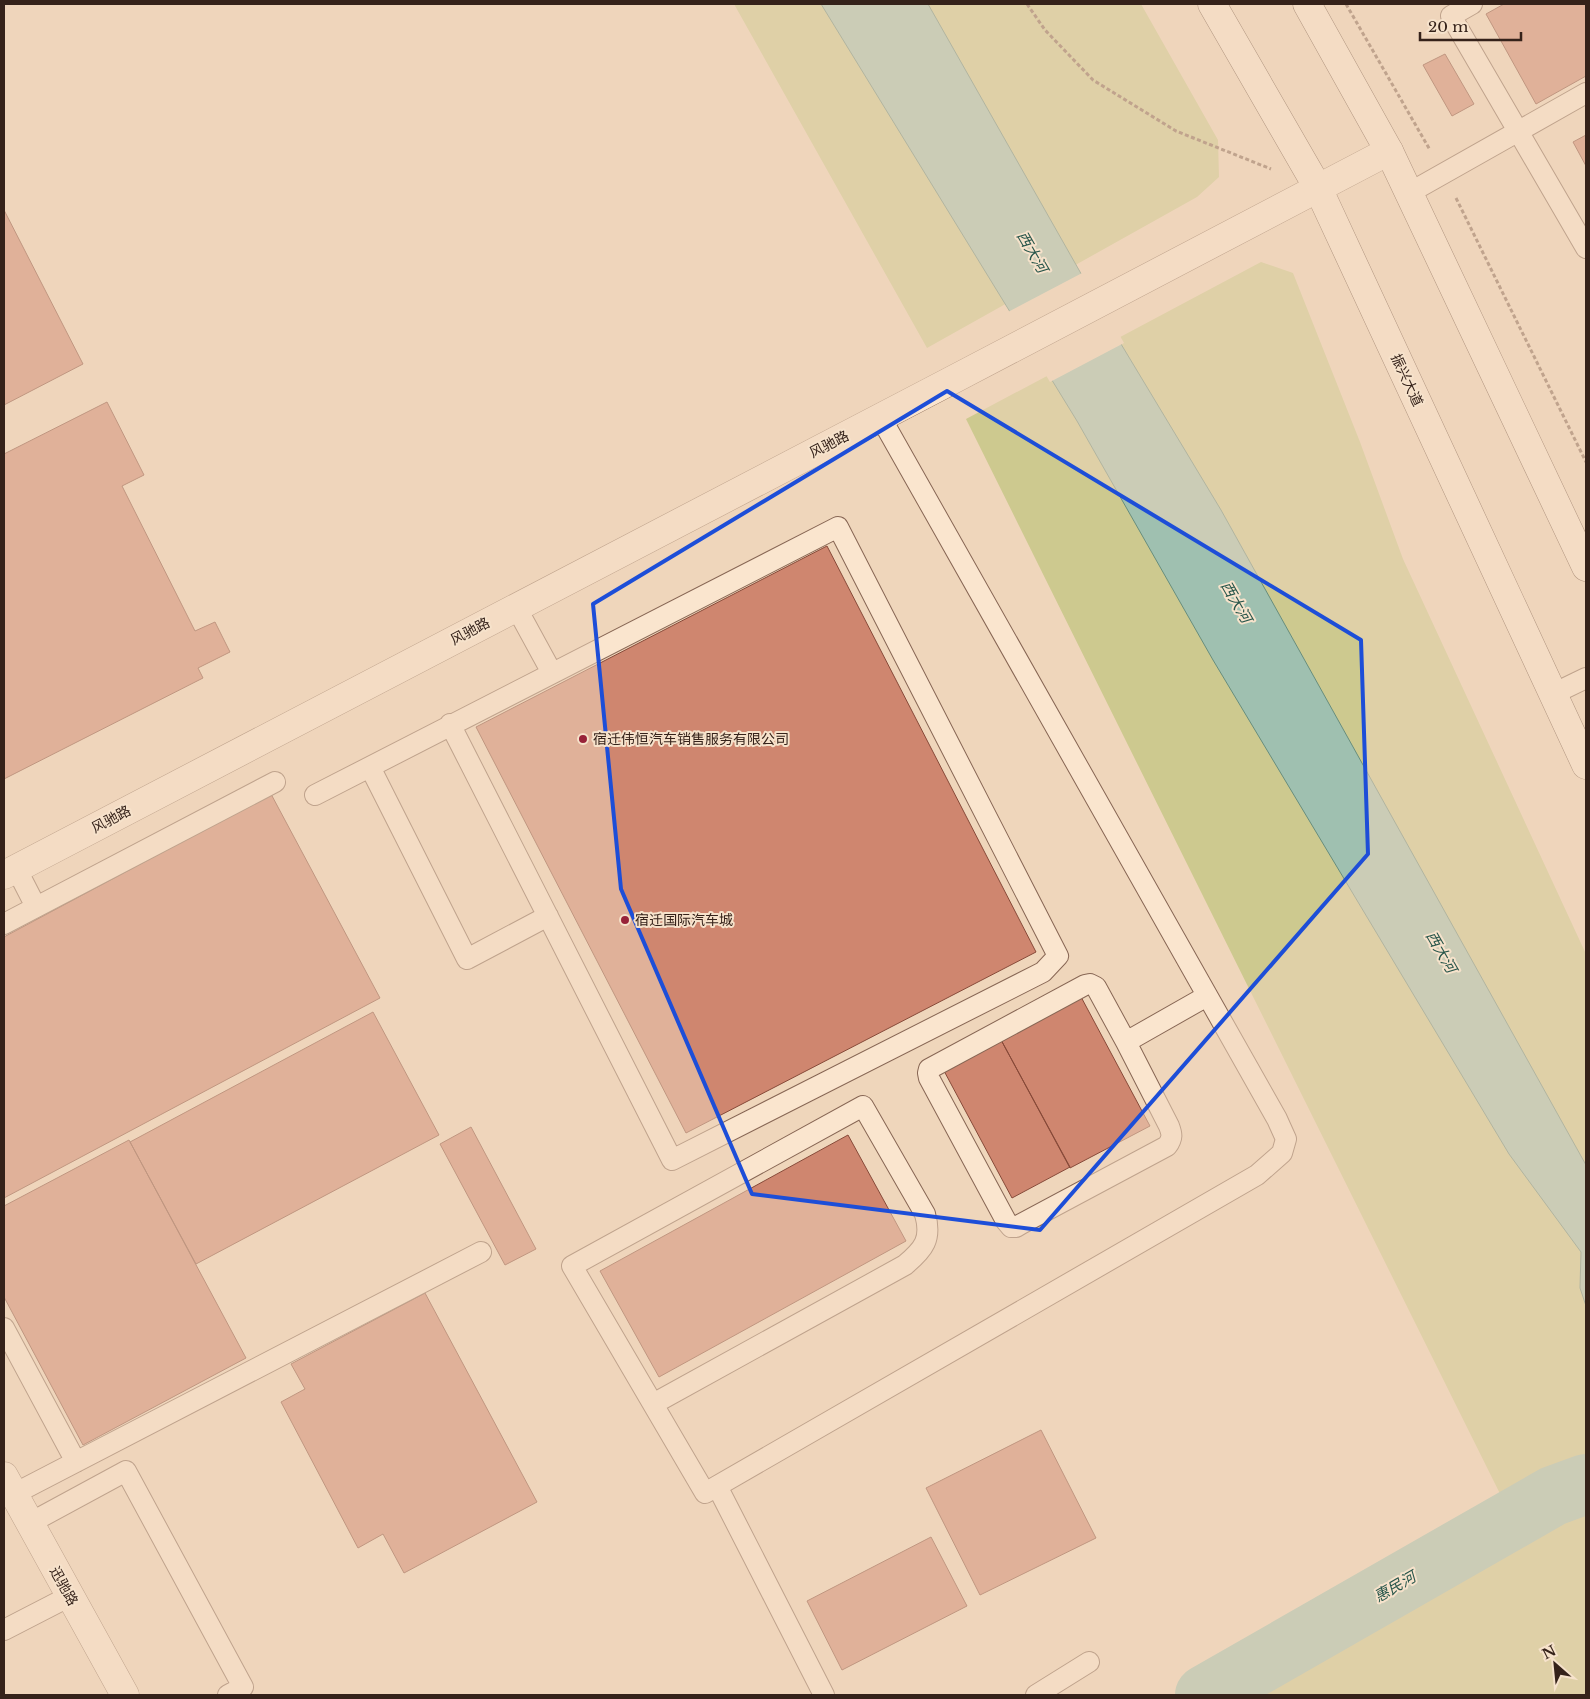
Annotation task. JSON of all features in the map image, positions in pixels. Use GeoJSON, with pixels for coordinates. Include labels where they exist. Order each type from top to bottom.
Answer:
{"type":"FeatureCollection","features":[{"type":"Feature","properties":{"kind":"street","name":"振兴大道"},"geometry":{"type":"LineString","coordinates":[[1212,4],[1318,188],[1586,765]]}},
{"type":"Feature","properties":{"kind":"street"},"geometry":{"type":"LineString","coordinates":[[1307,4],[1389,151],[1586,567]]}},
{"type":"Feature","properties":{"kind":"street","name":"风驰路"},"geometry":{"type":"LineString","coordinates":[[10,872],[1389,151]]}},
{"type":"Feature","properties":{"kind":"street","name":"迅驰路"},"geometry":{"type":"LineString","coordinates":[[9,1485],[125,1695]]}},
{"type":"Feature","properties":{"kind":"lane"},"geometry":{"type":"LineString","coordinates":[[1472,4],[1451,16],[1586,248]]}},
{"type":"Feature","properties":{"kind":"lane"},"geometry":{"type":"LineString","coordinates":[[1409,193],[1586,93]]}},
{"type":"Feature","properties":{"kind":"lane"},"geometry":{"type":"LineString","coordinates":[[653,1404],[897,1270],[917,1254],[925,1242],[929,1229],[925,1214],[864,1106],[572,1266],[705,1493],[1257,1175],[1282,1153],[1286,1139],[1277,1119],[881,418]]}},
{"type":"Feature","properties":{"kind":"lane"},"geometry":{"type":"LineString","coordinates":[[315,795],[450,724],[838,527],[1058,956],[1043,972],[672,1160],[450,724]]}},
{"type":"Feature","properties":{"kind":"lane"},"geometry":{"type":"LineString","coordinates":[[516,607],[552,673]]}},
{"type":"Feature","properties":{"kind":"lane"},"geometry":{"type":"LineString","coordinates":[[1553,694],[1586,678]]}},
{"type":"Feature","properties":{"kind":"lane"},"geometry":{"type":"LineString","coordinates":[[370,767],[466,959],[548,916]]}},
{"type":"Feature","properties":{"kind":"lane"},"geometry":{"type":"LineString","coordinates":[[4,924],[275,782]]}},
{"type":"Feature","properties":{"kind":"lane"},"geometry":{"type":"LineString","coordinates":[[10,872],[36,907]]}},
{"type":"Feature","properties":{"kind":"lane"},"geometry":{"type":"LineString","coordinates":[[1090,984],[1096,987],[1126,1042],[1169,1126],[1172,1134],[1168,1146],[1016,1227],[1011,1227],[929,1078],[929,1068],[1090,984]]}},
{"type":"Feature","properties":{"kind":"lane"},"geometry":{"type":"LineString","coordinates":[[1126,1042],[1207,996]]}},
{"type":"Feature","properties":{"kind":"lane"},"geometry":{"type":"LineString","coordinates":[[9,1485],[76,1462],[481,1252]]}},
{"type":"Feature","properties":{"kind":"lane"},"geometry":{"type":"LineString","coordinates":[[4,1328],[76,1462]]}},
{"type":"Feature","properties":{"kind":"lane"},"geometry":{"type":"LineString","coordinates":[[30,1524],[126,1471],[243,1687],[228,1695]]}},
{"type":"Feature","properties":{"kind":"lane"},"geometry":{"type":"LineString","coordinates":[[717,1486],[824,1695]]}},
{"type":"Feature","properties":{"kind":"lane"},"geometry":{"type":"LineString","coordinates":[[4,1630],[70,1596]]}},
{"type":"Feature","properties":{"kind":"lane"},"geometry":{"type":"LineString","coordinates":[[1036,1695],[1089,1662]]}},
{"type":"Feature","properties":{"kind":"path"},"geometry":{"type":"LineString","coordinates":[[1027,4],[1045,30],[1093,80],[1176,131],[1274,170]]}},
{"type":"Feature","properties":{"kind":"path"},"geometry":{"type":"LineString","coordinates":[[1346,4],[1444,174],[1586,462]]}},
{"type":"Feature","properties":{"kind":"highlighted area"},"geometry":{"type":"Polygon","coordinates":[[[947,391],[1361,640],[1368,854],[1040,1230],[752,1194],[621,889],[593,604],[947,391]]]}},
{"type":"Feature","properties":{"kind":"shaded area"},"geometry":{"type":"Polygon","coordinates":[[[734,4],[1141,4],[1218,140],[1219,177],[1197,197],[927,348],[734,4]]]}},
{"type":"Feature","properties":{"kind":"shaded area"},"geometry":{"type":"Polygon","coordinates":[[[1261,262],[1293,273],[1360,442],[1403,559],[1586,954],[1586,1695],[1250,1695],[1522,1538],[966,419],[1261,262]]]}},
{"type":"Feature","properties":{"kind":"water","name":"西大河"},"geometry":{"type":"Polygon","coordinates":[[[821,4],[928,4],[1121,344],[1221,510],[1586,1165],[1586,1306],[1580,1288],[1581,1252],[1509,1154],[1213,660],[1077,421],[821,4]]]}},
{"type":"Feature","properties":{"kind":"water"},"geometry":{"type":"Polygon","coordinates":[[[1586,1465],[1586,1501],[1553,1496],[1586,1465]]]}},
{"type":"Feature","properties":{"kind":"pier"},"geometry":{"type":"Polygon","coordinates":[[[1084,272],[1124,343],[1050,382],[1008,312],[1084,272]]]}},
{"type":"Feature","properties":{"kind":"building"},"geometry":{"type":"Polygon","coordinates":[[[1504,4],[1586,4],[1586,76],[1536,104],[1486,14],[1504,4]]]}},
{"type":"Feature","properties":{"kind":"building"},"geometry":{"type":"Polygon","coordinates":[[[1445,54],[1474,104],[1452,116],[1423,65],[1445,54]]]}},
{"type":"Feature","properties":{"kind":"building"},"geometry":{"type":"Polygon","coordinates":[[[1586,135],[1586,166],[1573,142],[1586,135]]]}},
{"type":"Feature","properties":{"kind":"building"},"geometry":{"type":"Polygon","coordinates":[[[4,210],[83,364],[4,405],[4,210]]]}},
{"type":"Feature","properties":{"kind":"building"},"geometry":{"type":"Polygon","coordinates":[[[107,402],[144,475],[122,486],[195,631],[215,622],[230,652],[198,668],[203,678],[4,779],[4,454],[107,402]]]}},
{"type":"Feature","properties":{"kind":"building"},"geometry":{"type":"Polygon","coordinates":[[[827,546],[1036,952],[686,1133],[476,727],[827,546]]]}},
{"type":"Feature","properties":{"kind":"building"},"geometry":{"type":"Polygon","coordinates":[[[271,794],[380,998],[4,1198],[4,937],[271,794]]]}},
{"type":"Feature","properties":{"kind":"building"},"geometry":{"type":"Polygon","coordinates":[[[1080,995],[1150,1126],[1070,1168],[1000,1038],[1080,995]]]}},
{"type":"Feature","properties":{"kind":"building"},"geometry":{"type":"Polygon","coordinates":[[[373,1012],[439,1135],[196,1264],[130,1142],[373,1012]]]}},
{"type":"Feature","properties":{"kind":"building"},"geometry":{"type":"Polygon","coordinates":[[[1000,1038],[1070,1167],[1012,1198],[943,1069],[1000,1038]]]}},
{"type":"Feature","properties":{"kind":"building"},"geometry":{"type":"Polygon","coordinates":[[[471,1127],[536,1249],[505,1265],[440,1144],[471,1127]]]}},
{"type":"Feature","properties":{"kind":"building"},"geometry":{"type":"Polygon","coordinates":[[[848,1135],[906,1241],[659,1377],[600,1271],[848,1135]]]}},
{"type":"Feature","properties":{"kind":"building"},"geometry":{"type":"Polygon","coordinates":[[[129,1140],[246,1358],[83,1445],[4,1297],[4,1206],[129,1140]]]}},
{"type":"Feature","properties":{"kind":"building"},"geometry":{"type":"Polygon","coordinates":[[[425,1293],[537,1502],[404,1573],[383,1534],[358,1548],[281,1402],[305,1389],[291,1364],[425,1293]]]}},
{"type":"Feature","properties":{"kind":"building"},"geometry":{"type":"Polygon","coordinates":[[[1041,1430],[1096,1538],[980,1595],[926,1488],[1041,1430]]]}},
{"type":"Feature","properties":{"kind":"building"},"geometry":{"type":"Polygon","coordinates":[[[931,1537],[967,1606],[842,1670],[807,1601],[931,1537]]]}},
{"type":"Feature","properties":{"kind":"waterway","name":"惠民河"},"geometry":{"type":"LineString","coordinates":[[1205,1695],[1553,1496],[1586,1484]]}},
{"type":"Feature","properties":{"kind":"place","name":"宿迁伟恒汽车销售服务有限公司"},"geometry":{"type":"Point","coordinates":[583,739]}},
{"type":"Feature","properties":{"kind":"place","name":"宿迁国际汽车城"},"geometry":{"type":"Point","coordinates":[625,920]}}]}
